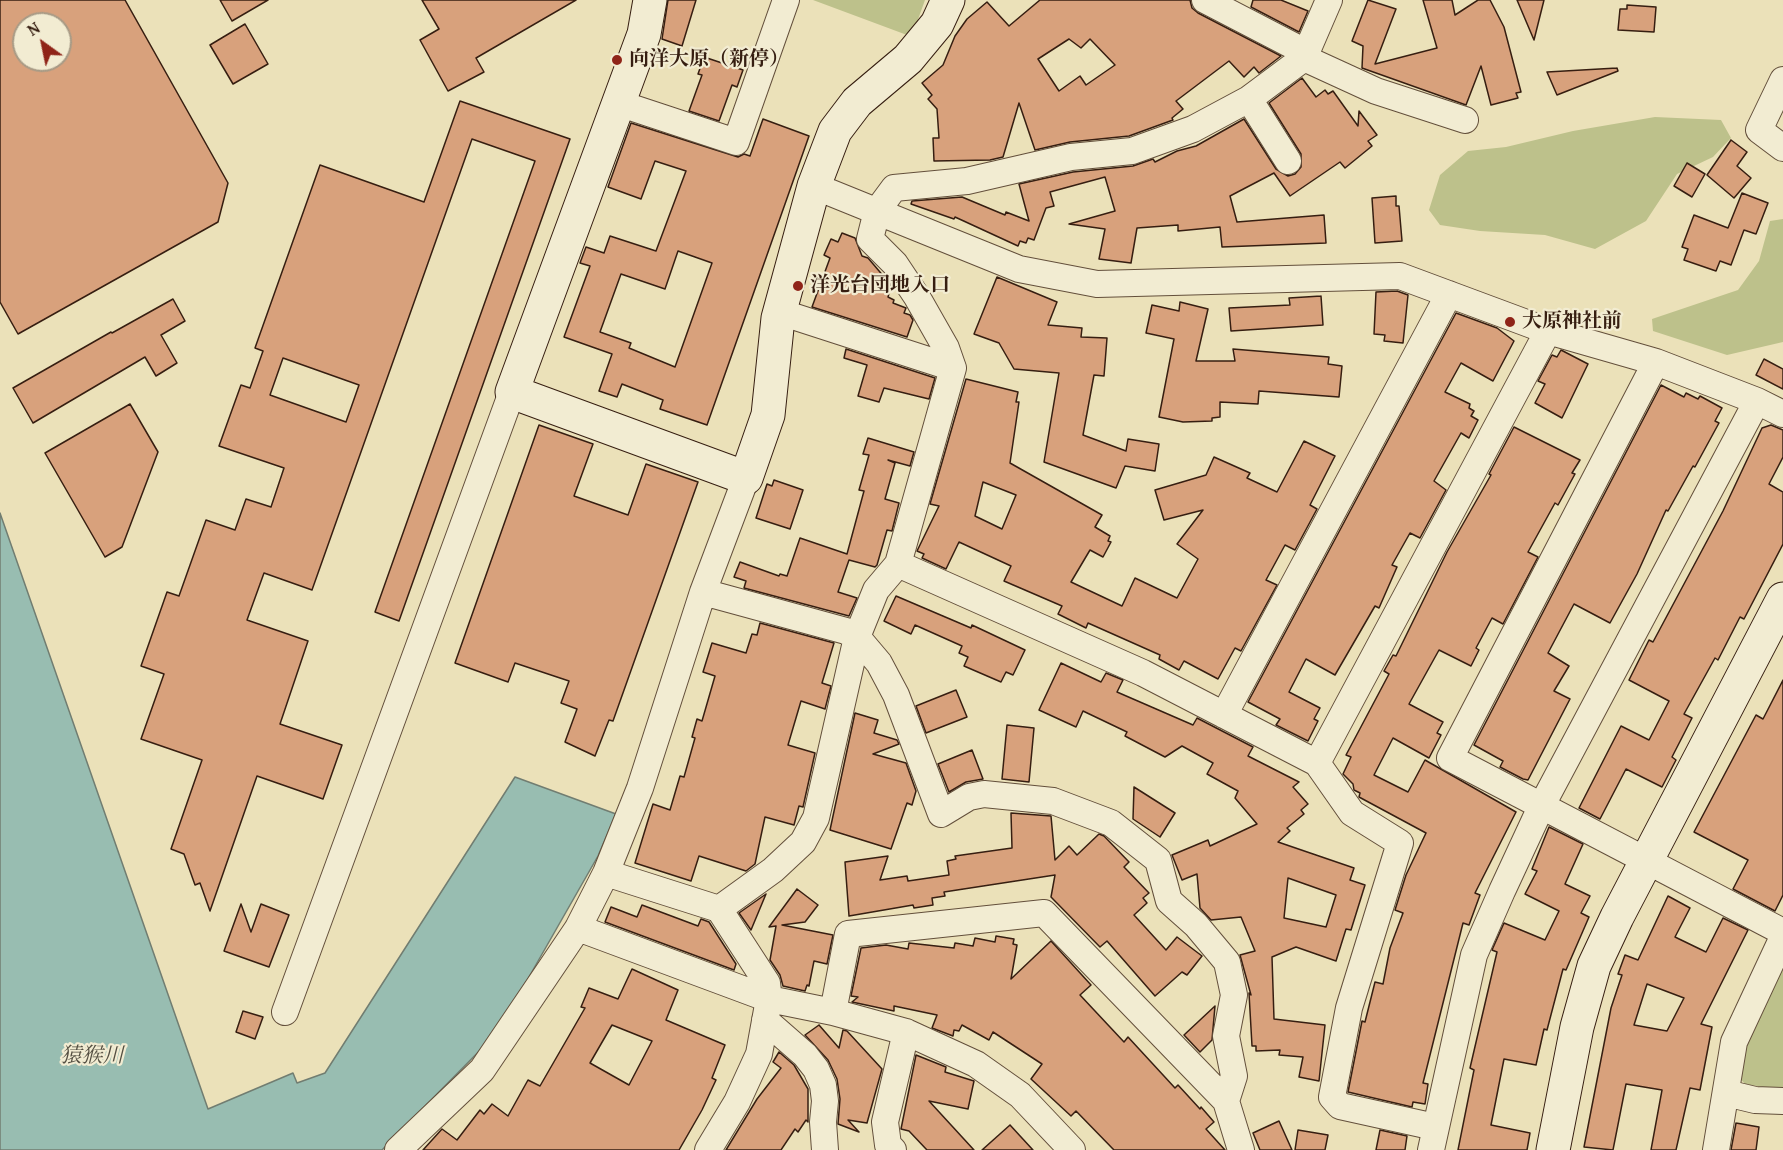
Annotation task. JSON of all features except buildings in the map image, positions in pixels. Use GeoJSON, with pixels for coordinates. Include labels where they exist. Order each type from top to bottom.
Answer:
{"type":"FeatureCollection","features":[{"type":"Feature","properties":{"kind":"street"},"geometry":{"type":"LineString","coordinates":[[618,103],[736,142],[786,0]]}},
{"type":"Feature","properties":{"kind":"street"},"geometry":{"type":"LineString","coordinates":[[407,1147],[482,1070],[578,928],[606,873],[640,788],[703,592],[768,415],[780,312],[814,186],[835,131],[857,102],[909,59],[937,24],[948,0]]}},
{"type":"Feature","properties":{"kind":"street"},"geometry":{"type":"LineString","coordinates":[[1205,0],[1376,91],[1465,120]]}},
{"type":"Feature","properties":{"kind":"street"},"geometry":{"type":"LineString","coordinates":[[719,909],[781,863],[803,842],[816,818],[857,637],[876,590],[898,564],[953,368],[946,348],[917,297],[895,264],[870,239],[877,211],[894,189],[967,181],[1071,157],[1132,151],[1193,129],[1249,99],[1305,55],[1329,0]]}},
{"type":"Feature","properties":{"kind":"street"},"geometry":{"type":"LineString","coordinates":[[285,1012],[644,34],[649,1]]}},
{"type":"Feature","properties":{"kind":"street"},"geometry":{"type":"LineString","coordinates":[[1783,80],[1759,130],[1783,148]]}},
{"type":"Feature","properties":{"kind":"street"},"geometry":{"type":"LineString","coordinates":[[1249,99],[1288,161]]}},
{"type":"Feature","properties":{"kind":"street"},"geometry":{"type":"LineString","coordinates":[[814,186],[1018,269],[1097,284],[1400,276],[1548,331],[1656,362],[1757,400],[1783,414]]}},
{"type":"Feature","properties":{"kind":"street"},"geometry":{"type":"LineString","coordinates":[[1224,715],[1449,294]]}},
{"type":"Feature","properties":{"kind":"street"},"geometry":{"type":"LineString","coordinates":[[780,312],[953,368]]}},
{"type":"Feature","properties":{"kind":"street"},"geometry":{"type":"LineString","coordinates":[[1317,763],[1548,331]]}},
{"type":"Feature","properties":{"kind":"street"},"geometry":{"type":"LineString","coordinates":[[1656,362],[1450,758],[1783,932]]}},
{"type":"Feature","properties":{"kind":"street"},"geometry":{"type":"LineString","coordinates":[[513,392],[746,478]]}},
{"type":"Feature","properties":{"kind":"street"},"geometry":{"type":"LineString","coordinates":[[898,564],[1143,673],[1317,763],[1352,813],[1400,843],[1349,1008],[1332,1097],[1340,1106],[1433,1139],[1474,955],[1540,807],[1757,400]]}},
{"type":"Feature","properties":{"kind":"street"},"geometry":{"type":"LineString","coordinates":[[703,592],[846,631],[857,637],[879,663],[896,695],[941,814],[969,796],[984,794],[1053,801],[1111,824],[1158,860],[1169,901],[1196,925],[1227,962],[1234,995],[1226,1036],[1234,1076],[1226,1101]]}},
{"type":"Feature","properties":{"kind":"street"},"geometry":{"type":"LineString","coordinates":[[1553,1150],[1577,1027],[1594,966],[1783,598]]}},
{"type":"Feature","properties":{"kind":"street"},"geometry":{"type":"LineString","coordinates":[[606,873],[719,909],[767,983],[767,1009],[759,1054],[736,1102],[708,1150]]}},
{"type":"Feature","properties":{"kind":"street"},"geometry":{"type":"LineString","coordinates":[[833,1012],[848,934],[1044,913],[1226,1101],[1241,1150]]}},
{"type":"Feature","properties":{"kind":"street"},"geometry":{"type":"LineString","coordinates":[[578,928],[767,1009],[833,1012],[906,1032],[976,1064],[1012,1088],[1072,1150]]}},
{"type":"Feature","properties":{"kind":"street"},"geometry":{"type":"LineString","coordinates":[[1716,1150],[1734,1042],[1783,937]]}},
{"type":"Feature","properties":{"kind":"street"},"geometry":{"type":"LineString","coordinates":[[767,1009],[816,1069],[823,1085],[825,1150]]}},
{"type":"Feature","properties":{"kind":"street"},"geometry":{"type":"LineString","coordinates":[[893,1150],[888,1145],[885,1122],[906,1032]]}},
{"type":"Feature","properties":{"kind":"street"},"geometry":{"type":"LineString","coordinates":[[1726,1093],[1755,1100],[1783,1101]]}},
{"type":"Feature","properties":{"kind":"green space"},"geometry":{"type":"Polygon","coordinates":[[[813,0],[925,0],[916,25],[907,35],[813,0]]]}},
{"type":"Feature","properties":{"kind":"green space"},"geometry":{"type":"Polygon","coordinates":[[[1655,117],[1721,120],[1731,138],[1713,157],[1677,174],[1646,221],[1595,249],[1545,235],[1480,231],[1440,225],[1429,210],[1440,175],[1468,151],[1506,147],[1573,131],[1655,117]]]}},
{"type":"Feature","properties":{"kind":"green space"},"geometry":{"type":"Polygon","coordinates":[[[1783,219],[1783,342],[1727,355],[1653,331],[1652,319],[1738,290],[1759,261],[1770,221],[1783,219]]]}},
{"type":"Feature","properties":{"kind":"green space"},"geometry":{"type":"Polygon","coordinates":[[[1783,957],[1783,1090],[1780,1090],[1745,1084],[1737,1075],[1747,1030],[1783,957]]]}},
{"type":"Feature","properties":{"kind":"water","name":"猿猴川"},"geometry":{"type":"Polygon","coordinates":[[[0,513],[208,1109],[293,1073],[297,1083],[325,1073],[515,777],[616,814],[598,856],[497,1033],[382,1150],[0,1150],[0,513]]]}},
{"type":"Feature","properties":{"kind":"place","name":"向洋大原（新停）"},"geometry":{"type":"Point","coordinates":[617,60]}},
{"type":"Feature","properties":{"kind":"place","name":"洋光台団地入口"},"geometry":{"type":"Point","coordinates":[798,286]}},
{"type":"Feature","properties":{"kind":"place","name":"大原神社前"},"geometry":{"type":"Point","coordinates":[1510,322]}}]}
